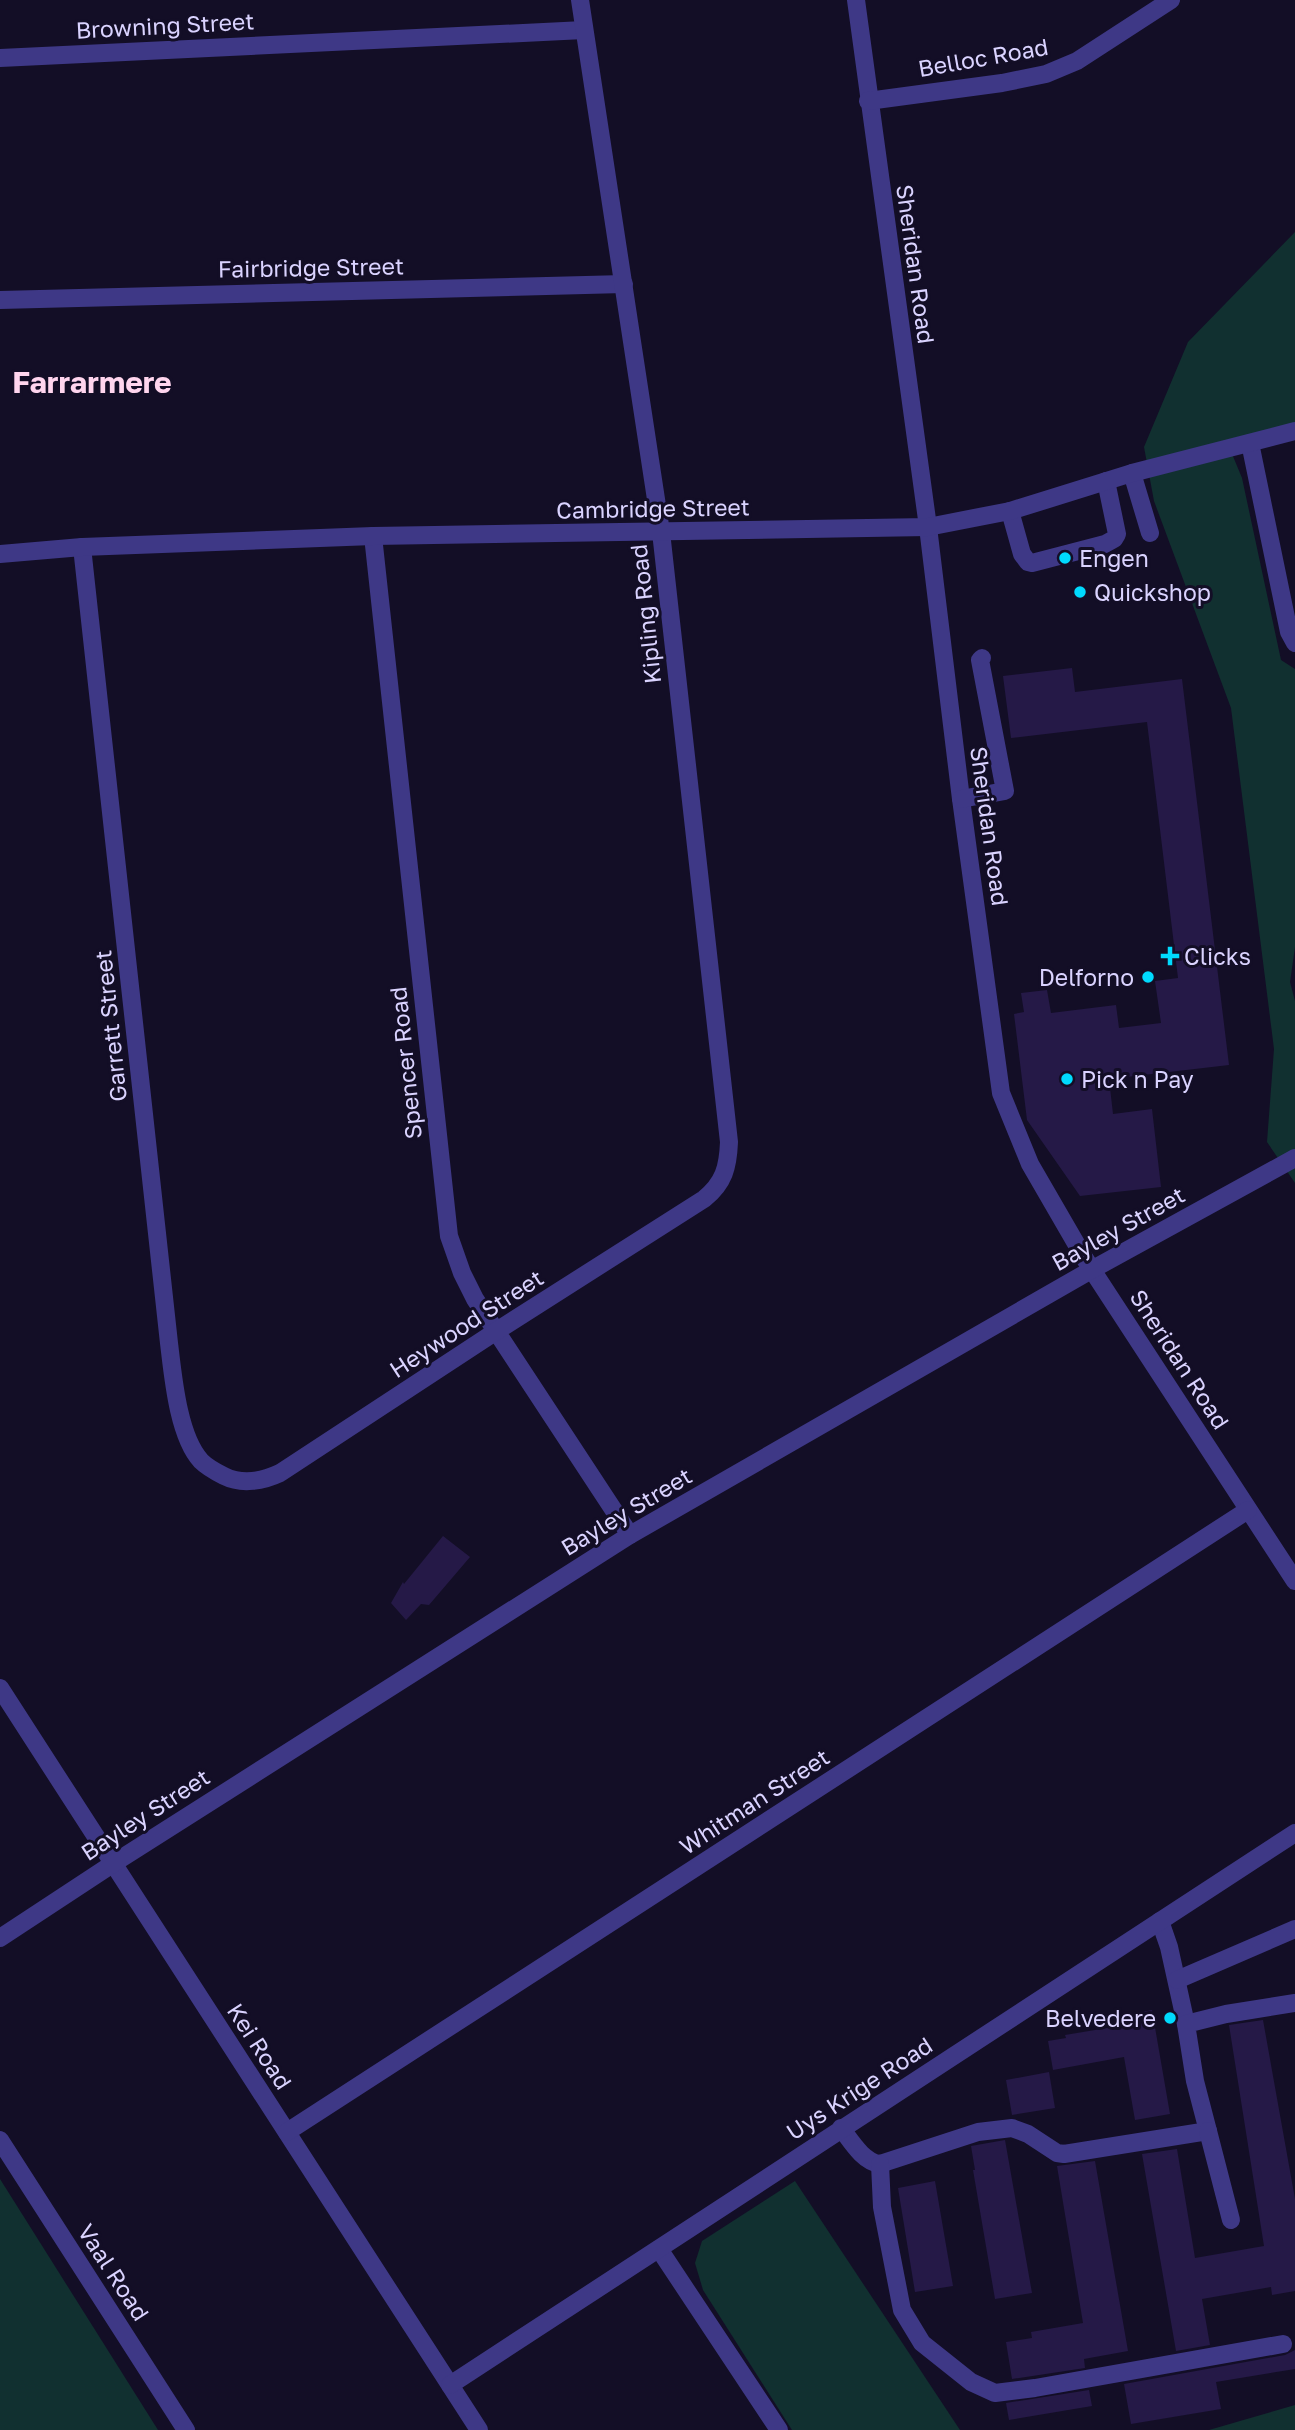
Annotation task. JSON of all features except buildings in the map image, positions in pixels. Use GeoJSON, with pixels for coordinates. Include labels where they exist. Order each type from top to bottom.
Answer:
{"type":"FeatureCollection","features":[{"type":"Feature","properties":{"kind":"street","name":"Kipling Road"},"geometry":{"type":"LineString","coordinates":[[580,0],[661,532],[729,1142],[725,1173],[720,1184]]}},
{"type":"Feature","properties":{"kind":"street","name":"Sheridan Road"},"geometry":{"type":"LineString","coordinates":[[856,0],[1001,1093],[1030,1164],[1093,1269],[1295,1581]]}},
{"type":"Feature","properties":{"kind":"street","name":"Belloc Road"},"geometry":{"type":"LineString","coordinates":[[868,101],[1002,83],[1046,74],[1077,61],[1171,0]]}},
{"type":"Feature","properties":{"kind":"street","name":"Browning Street"},"geometry":{"type":"LineString","coordinates":[[0,58],[584,30]]}},
{"type":"Feature","properties":{"kind":"street","name":"Fairbridge Street"},"geometry":{"type":"LineString","coordinates":[[0,300],[624,284]]}},
{"type":"Feature","properties":{"kind":"street","name":"Cambridge Street"},"geometry":{"type":"LineString","coordinates":[[0,554],[82,547],[373,536],[928,527],[1010,511],[1132,473],[1295,431]]}},
{"type":"Feature","properties":{"kind":"street"},"geometry":{"type":"LineString","coordinates":[[1250,443],[1289,632],[1295,643]]}},
{"type":"Feature","properties":{"kind":"street"},"geometry":{"type":"LineString","coordinates":[[1132,473],[1150,533]]}},
{"type":"Feature","properties":{"kind":"street"},"geometry":{"type":"LineString","coordinates":[[1010,511],[1021,554],[1028,562],[1105,544],[1116,534],[1106,481]]}},
{"type":"Feature","properties":{"kind":"street","name":"Spencer Road"},"geometry":{"type":"LineString","coordinates":[[373,536],[449,1236],[466,1282],[495,1332],[630,1535]]}},
{"type":"Feature","properties":{"kind":"street","name":"Garrett Street"},"geometry":{"type":"LineString","coordinates":[[82,547],[178,1406],[193,1448],[201,1461],[229,1479]]}},
{"type":"Feature","properties":{"kind":"street"},"geometry":{"type":"LineString","coordinates":[[961,799],[1004,791],[980,660],[982,658]]}},
{"type":"Feature","properties":{"kind":"street","name":"Bayley Street"},"geometry":{"type":"LineString","coordinates":[[0,1938],[630,1535],[1093,1269],[1295,1158]]}},
{"type":"Feature","properties":{"kind":"street","name":"Heywood Street"},"geometry":{"type":"LineString","coordinates":[[229,1479],[247,1482],[267,1479],[281,1473],[693,1206],[720,1184]]}},
{"type":"Feature","properties":{"kind":"street","name":"Whitman Street"},"geometry":{"type":"LineString","coordinates":[[287,2132],[1248,1510]]}},
{"type":"Feature","properties":{"kind":"street","name":"Kei Road"},"geometry":{"type":"LineString","coordinates":[[0,1688],[479,2430]]}},
{"type":"Feature","properties":{"kind":"street","name":"Uys Krige Road"},"geometry":{"type":"LineString","coordinates":[[450,2385],[1295,1833]]}},
{"type":"Feature","properties":{"kind":"street"},"geometry":{"type":"LineString","coordinates":[[1160,1921],[1177,1980],[1195,2081],[1231,2220]]}},
{"type":"Feature","properties":{"kind":"street"},"geometry":{"type":"LineString","coordinates":[[1177,1980],[1295,1929]]}},
{"type":"Feature","properties":{"kind":"street"},"geometry":{"type":"LineString","coordinates":[[1186,2024],[1226,2014],[1295,2003]]}},
{"type":"Feature","properties":{"kind":"street"},"geometry":{"type":"LineString","coordinates":[[841,2128],[866,2159],[880,2164],[978,2132],[1012,2128],[1028,2134],[1057,2153],[1064,2154],[1208,2131]]}},
{"type":"Feature","properties":{"kind":"street","name":"Vaal Road"},"geometry":{"type":"LineString","coordinates":[[0,2140],[186,2430]]}},
{"type":"Feature","properties":{"kind":"street"},"geometry":{"type":"LineString","coordinates":[[880,2164],[882,2207],[902,2310],[922,2343],[971,2382],[995,2393],[1283,2344]]}},
{"type":"Feature","properties":{"kind":"street"},"geometry":{"type":"LineString","coordinates":[[659,2249],[779,2430]]}},
{"type":"Feature","properties":{"kind":"green space"},"geometry":{"type":"Polygon","coordinates":[[[1295,232],[1295,430],[1230,449],[1242,478],[1281,660],[1295,669],[1295,947],[1290,982],[1295,1001],[1295,1183],[1267,1142],[1274,1049],[1231,708],[1154,501],[1144,447],[1188,342],[1295,232]]]}},
{"type":"Feature","properties":{"kind":"green space"},"geometry":{"type":"Polygon","coordinates":[[[0,2179],[158,2430],[0,2430],[0,2179]]]}},
{"type":"Feature","properties":{"kind":"green space"},"geometry":{"type":"Polygon","coordinates":[[[795,2181],[960,2430],[792,2430],[703,2290],[695,2263],[702,2241],[795,2181]]]}},
{"type":"Feature","properties":{"kind":"green space"},"geometry":{"type":"Polygon","coordinates":[[[1295,2405],[1295,2430],[1209,2430],[1295,2405]]]}},
{"type":"Feature","properties":{"kind":"place","name":"Engen"},"geometry":{"type":"Point","coordinates":[1065,558]}},
{"type":"Feature","properties":{"kind":"place","name":"Quickshop"},"geometry":{"type":"Point","coordinates":[1080,592]}},
{"type":"Feature","properties":{"kind":"place","name":"Clicks"},"geometry":{"type":"Point","coordinates":[1170,956]}},
{"type":"Feature","properties":{"kind":"place","name":"Delforno"},"geometry":{"type":"Point","coordinates":[1148,977]}},
{"type":"Feature","properties":{"kind":"place","name":"Pick n Pay"},"geometry":{"type":"Point","coordinates":[1067,1079]}},
{"type":"Feature","properties":{"kind":"place","name":"Belvedere"},"geometry":{"type":"Point","coordinates":[1170,2018]}},
{"type":"Feature","properties":{"kind":"district","name":"Farrarmere"},"geometry":{"type":"Point","coordinates":[92,382]}}]}
